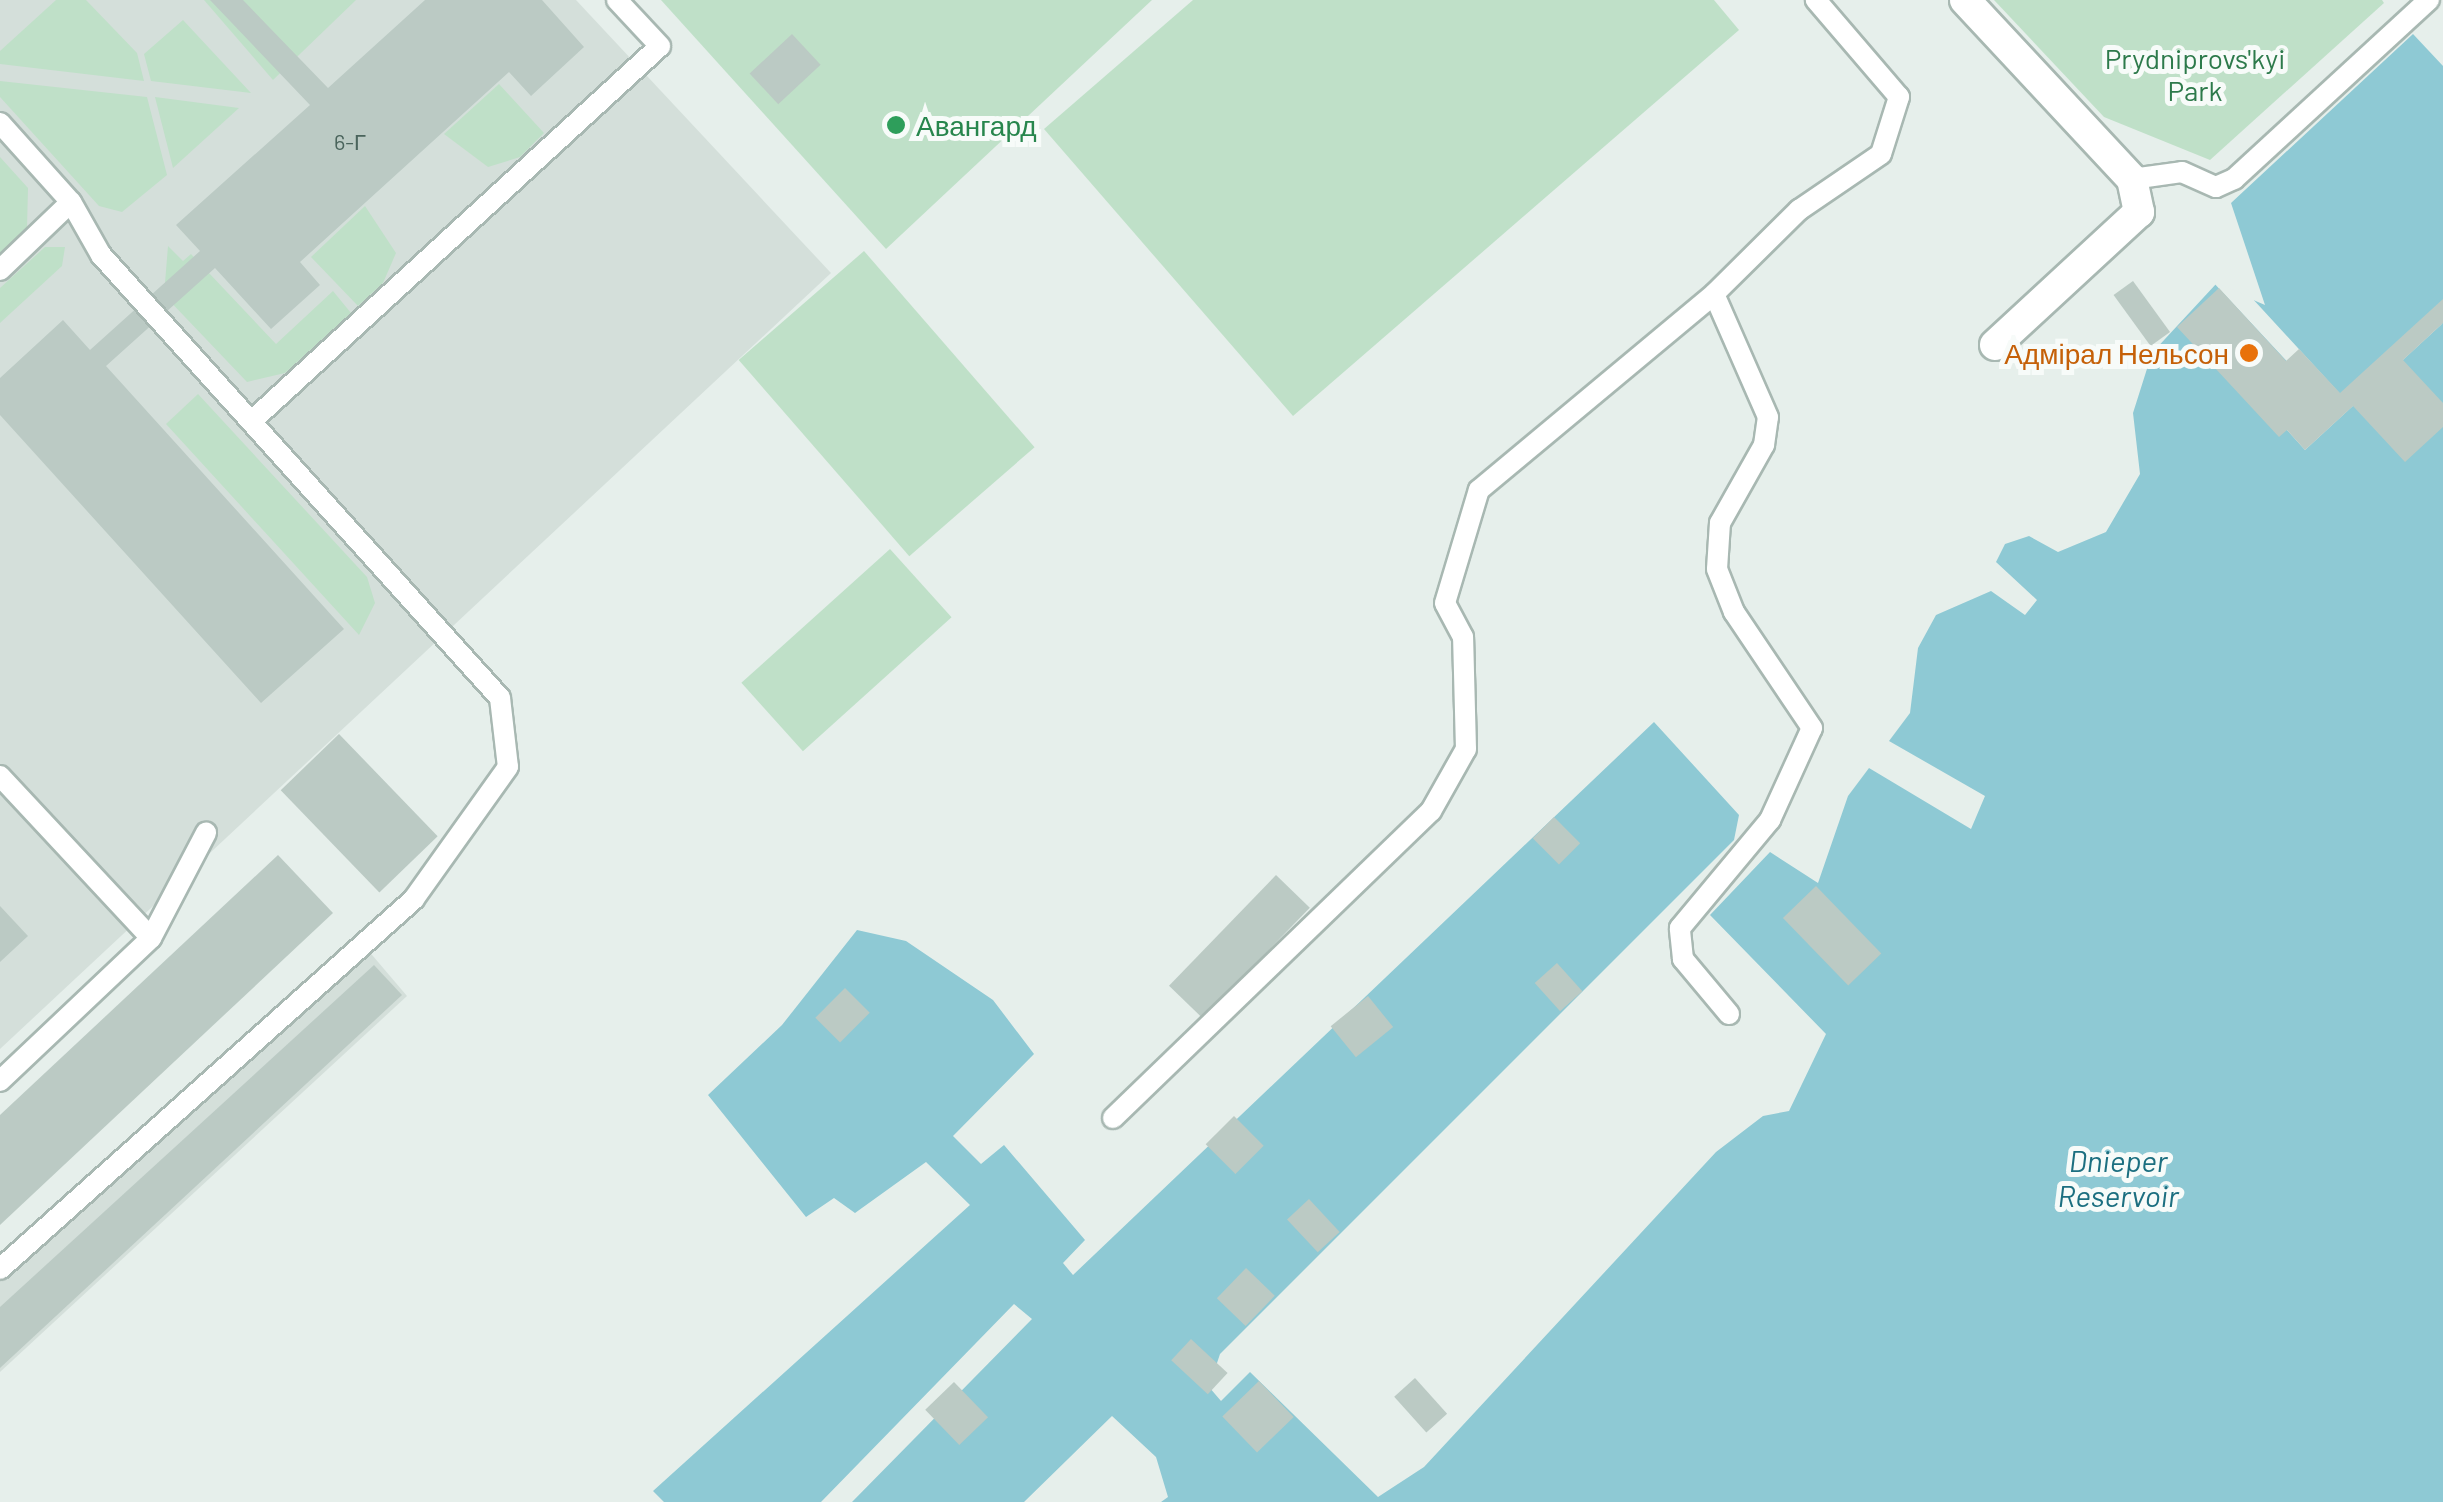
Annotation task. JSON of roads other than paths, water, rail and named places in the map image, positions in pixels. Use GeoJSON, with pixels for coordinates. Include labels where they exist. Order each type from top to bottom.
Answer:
{"type":"FeatureCollection","features":[{"type":"Feature","properties":{"kind":"street"},"geometry":{"type":"LineString","coordinates":[[1966,0],[2132,179],[2139,212],[1995,346]]}},
{"type":"Feature","properties":{"kind":"lane"},"geometry":{"type":"LineString","coordinates":[[254,418],[660,46],[617,0]]}},
{"type":"Feature","properties":{"kind":"lane"},"geometry":{"type":"LineString","coordinates":[[1112,1118],[1431,810],[1466,749],[1463,637],[1445,603],[1479,490],[1714,294],[1798,210],[1881,154],[1899,97],[1816,0]]}},
{"type":"Feature","properties":{"kind":"lane"},"geometry":{"type":"LineString","coordinates":[[2132,179],[2182,172],[2216,187],[2234,179],[2429,0]]}},
{"type":"Feature","properties":{"kind":"lane"},"geometry":{"type":"LineString","coordinates":[[0,123],[71,202],[101,255],[254,418],[500,698],[508,767],[414,899],[0,1269]]}},
{"type":"Feature","properties":{"kind":"lane"},"geometry":{"type":"LineString","coordinates":[[0,270],[71,202]]}},
{"type":"Feature","properties":{"kind":"lane"},"geometry":{"type":"LineString","coordinates":[[1714,294],[1768,417],[1764,445],[1720,524],[1717,569],[1734,612],[1812,728],[1770,820],[1680,928],[1683,959],[1729,1014]]}},
{"type":"Feature","properties":{"kind":"lane"},"geometry":{"type":"LineString","coordinates":[[0,776],[150,938]]}},
{"type":"Feature","properties":{"kind":"lane"},"geometry":{"type":"LineString","coordinates":[[0,1081],[150,938],[206,834]]}},
{"type":"Feature","properties":{"kind":"water","name":"Dnieper Reservoir"},"geometry":{"type":"Polygon","coordinates":[[[2413,34],[2443,66],[2443,1502],[1161,1502],[1168,1497],[1156,1457],[1112,1416],[1024,1502],[852,1502],[1032,1319],[1014,1304],[821,1502],[664,1502],[653,1491],[970,1205],[926,1162],[855,1213],[834,1198],[806,1217],[708,1095],[782,1025],[857,930],[906,941],[993,1000],[1034,1054],[953,1136],[981,1164],[1004,1145],[1085,1240],[1063,1263],[1073,1275],[1654,722],[1739,815],[1734,840],[1220,1354],[1209,1387],[1221,1401],[1250,1372],[1378,1497],[1424,1467],[1716,1152],[1763,1116],[1789,1111],[1826,1034],[1710,915],[1770,852],[1818,883],[1848,796],[1869,768],[1971,829],[1985,796],[1889,741],[1910,713],[1918,648],[1936,615],[1991,591],[2025,615],[2037,600],[1996,562],[2005,544],[2029,536],[2058,552],[2106,532],[2140,474],[2133,413],[2152,353],[2216,284],[2265,305],[2231,203],[2413,34]]]}},
{"type":"Feature","properties":{"kind":"place","name":"Авангард"},"geometry":{"type":"Point","coordinates":[896,125]}},
{"type":"Feature","properties":{"kind":"place","name":"Адмірал Нельсон"},"geometry":{"type":"Point","coordinates":[2249,353]}},
{"type":"Feature","properties":{"kind":"park label","name":"Prydniprovs'kyi Park"},"geometry":{"type":"Point","coordinates":[2195,74]}}]}
